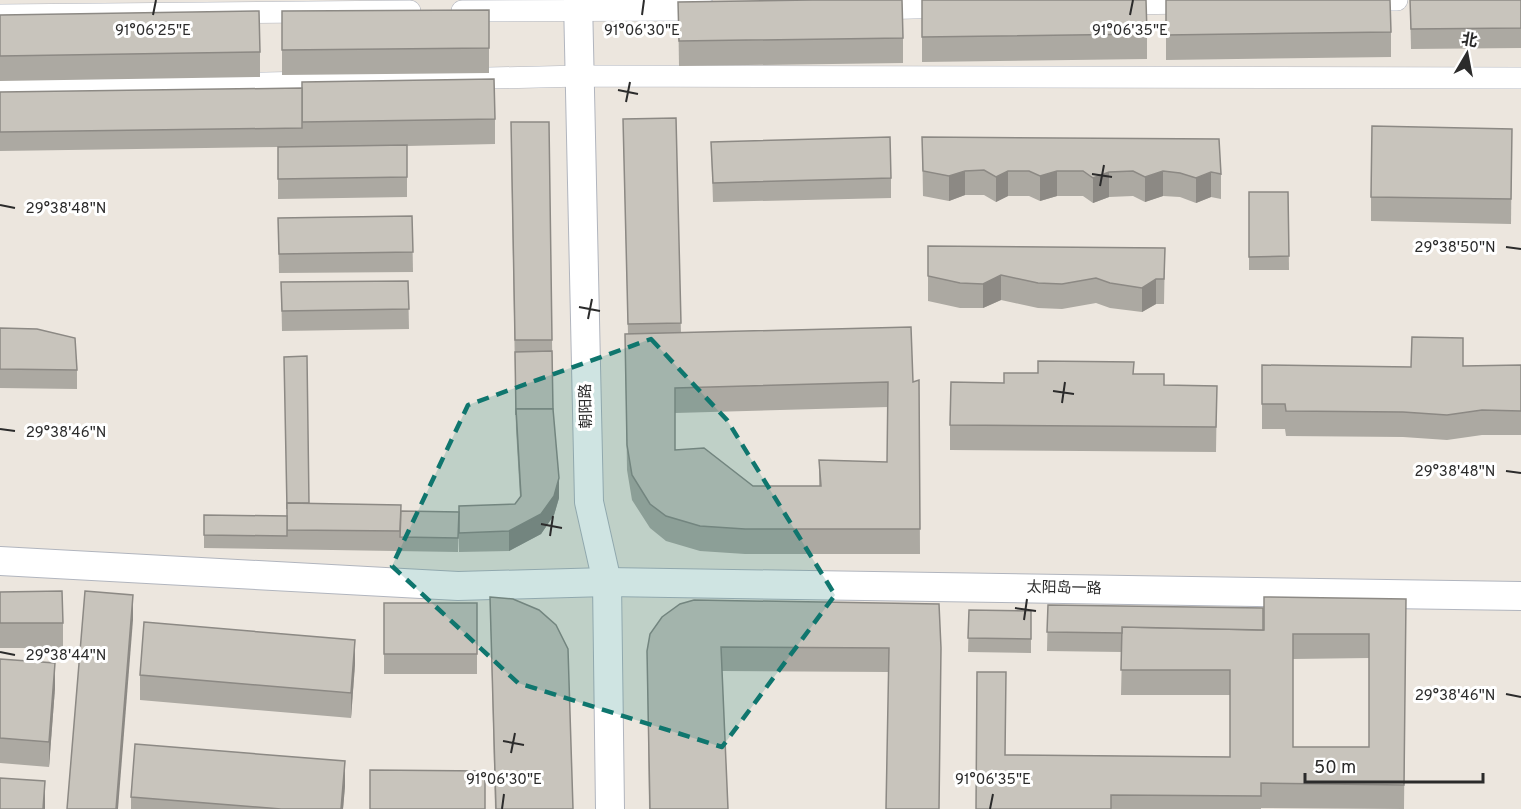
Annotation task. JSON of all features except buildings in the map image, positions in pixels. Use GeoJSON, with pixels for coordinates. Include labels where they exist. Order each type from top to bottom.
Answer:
{"type":"FeatureCollection","features":[{"type":"Feature","properties":{"kind":"street"},"geometry":{"type":"LineString","coordinates":[[1339,1],[1397,0]]}},
{"type":"Feature","properties":{"kind":"street"},"geometry":{"type":"LineString","coordinates":[[1095,4],[1211,3]]}},
{"type":"Feature","properties":{"kind":"street"},"geometry":{"type":"LineString","coordinates":[[0,15],[288,10],[433,11],[578,6],[733,10]]}},
{"type":"Feature","properties":{"kind":"street","name":"朝阳路"},"geometry":{"type":"LineString","coordinates":[[578,6],[589,502],[607,582],[610,809]]}},
{"type":"Feature","properties":{"kind":"street"},"geometry":{"type":"LineString","coordinates":[[852,9],[968,7]]}},
{"type":"Feature","properties":{"kind":"street"},"geometry":{"type":"LineString","coordinates":[[0,89],[581,76],[1521,78]]}},
{"type":"Feature","properties":{"kind":"street","name":"太阳岛一路"},"geometry":{"type":"LineString","coordinates":[[0,561],[458,586],[607,582],[1521,596]]}},
{"type":"Feature","properties":{"kind":"highlighted area"},"geometry":{"type":"Polygon","coordinates":[[[651,339],[727,420],[835,595],[722,747],[518,683],[392,566],[468,405],[651,339]]]}}]}
